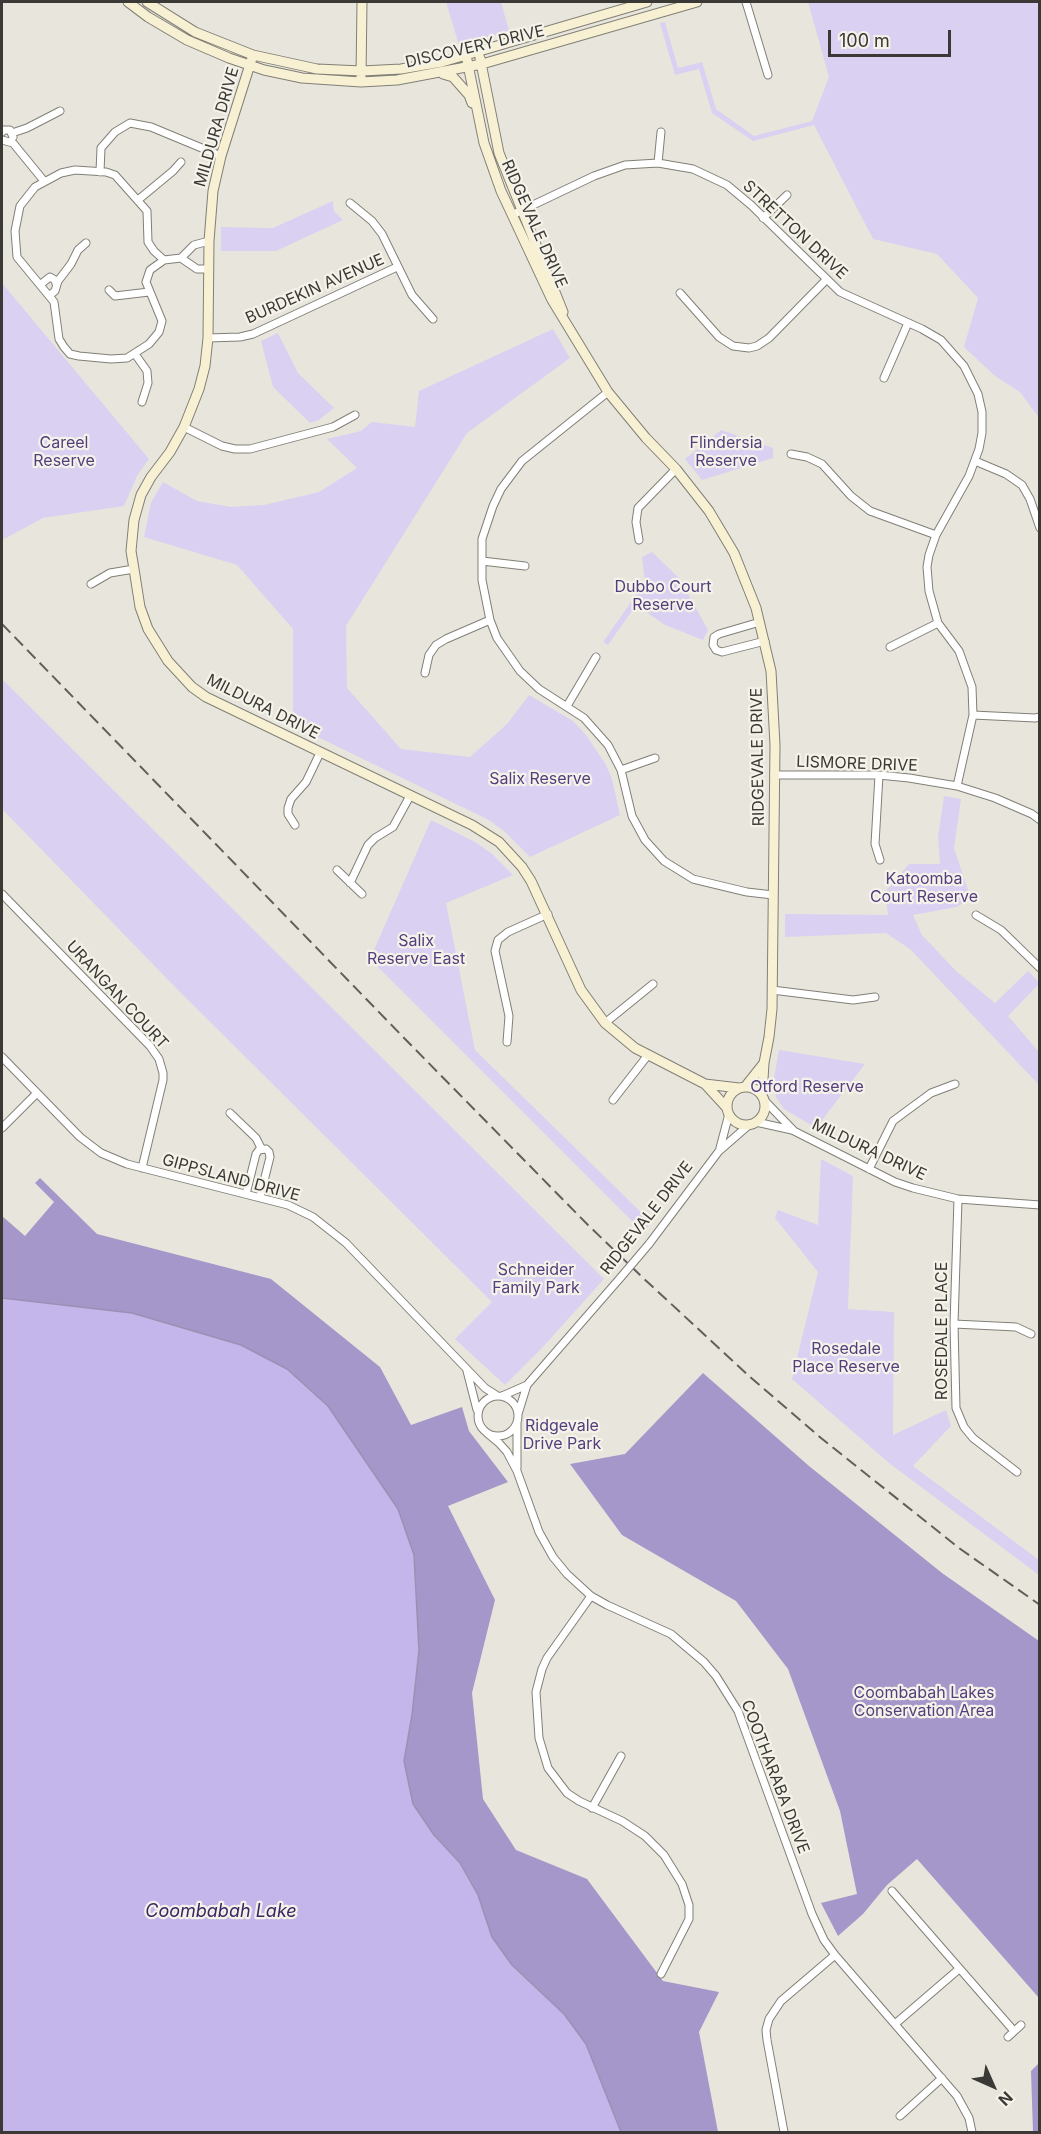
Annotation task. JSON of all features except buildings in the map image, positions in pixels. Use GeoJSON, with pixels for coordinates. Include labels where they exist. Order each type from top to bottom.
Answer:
{"type":"FeatureCollection","features":[{"type":"Feature","properties":{"kind":"street","name":"DISCOVERY DRIVE"},"geometry":{"type":"LineString","coordinates":[[128,2],[148,17],[215,53],[250,65],[302,78],[360,82],[397,80],[470,67],[697,2]]}},
{"type":"Feature","properties":{"kind":"street","name":"DISCOVERY DRIVE"},"geometry":{"type":"LineString","coordinates":[[147,2],[195,32],[253,55],[317,69],[362,71],[400,69],[442,62],[647,2]]}},
{"type":"Feature","properties":{"kind":"street"},"geometry":{"type":"LineString","coordinates":[[360,82],[362,2]]}},
{"type":"Feature","properties":{"kind":"street"},"geometry":{"type":"LineString","coordinates":[[746,2],[768,75]]}},
{"type":"Feature","properties":{"kind":"street","name":"RIDGEVALE DRIVE"},"geometry":{"type":"LineString","coordinates":[[478,51],[499,153],[570,331]]}},
{"type":"Feature","properties":{"kind":"street","name":"MILDURA DRIVE"},"geometry":{"type":"LineString","coordinates":[[253,55],[221,156],[213,191],[205,366],[184,427],[141,495],[131,536],[140,607],[148,629],[158,647],[179,674],[192,687],[216,703],[472,825],[498,842],[522,867],[535,888],[581,990],[605,1023],[635,1048],[705,1084],[742,1088]]}},
{"type":"Feature","properties":{"kind":"street","name":"RIDGEVALE DRIVE"},"geometry":{"type":"LineString","coordinates":[[466,55],[470,67],[477,116],[494,172],[552,300],[608,392],[646,438],[676,469],[721,530],[746,581],[760,622],[773,696],[774,775],[771,1022],[764,1063],[763,1099]]}},
{"type":"Feature","properties":{"kind":"street"},"geometry":{"type":"LineString","coordinates":[[439,73],[450,75],[459,82],[469,95],[477,116]]}},
{"type":"Feature","properties":{"kind":"street"},"geometry":{"type":"LineString","coordinates":[[12,133],[60,111]]}},
{"type":"Feature","properties":{"kind":"street"},"geometry":{"type":"LineString","coordinates":[[100,172],[101,148],[115,132],[130,123],[151,127],[221,156]]}},
{"type":"Feature","properties":{"kind":"street"},"geometry":{"type":"LineString","coordinates":[[2,130],[8,129],[12,133]]}},
{"type":"Feature","properties":{"kind":"street"},"geometry":{"type":"LineString","coordinates":[[658,162],[661,132]]}},
{"type":"Feature","properties":{"kind":"street"},"geometry":{"type":"LineString","coordinates":[[12,133],[13,137],[6,141],[44,181]]}},
{"type":"Feature","properties":{"kind":"street"},"geometry":{"type":"LineString","coordinates":[[138,200],[181,162]]}},
{"type":"Feature","properties":{"kind":"street","name":"STRETTON DRIVE"},"geometry":{"type":"LineString","coordinates":[[512,215],[609,170],[638,163],[658,162],[693,169],[727,185],[840,292],[941,340],[954,352],[971,377],[982,412],[982,433],[969,476],[928,555],[927,579],[938,623],[958,651],[972,687],[973,715],[957,786]]}},
{"type":"Feature","properties":{"kind":"street"},"geometry":{"type":"LineString","coordinates":[[164,260],[148,242],[147,211],[115,175],[75,170],[61,173],[44,181],[30,192],[20,206],[15,231],[17,257],[54,302],[59,339],[70,354],[111,359],[127,358],[149,344],[159,332],[162,321],[146,282],[150,270],[164,260],[182,258],[194,245],[209,241]]}},
{"type":"Feature","properties":{"kind":"street"},"geometry":{"type":"LineString","coordinates":[[763,218],[787,195]]}},
{"type":"Feature","properties":{"kind":"street"},"geometry":{"type":"LineString","coordinates":[[350,203],[382,234],[412,295],[433,320]]}},
{"type":"Feature","properties":{"kind":"street"},"geometry":{"type":"LineString","coordinates":[[50,295],[55,291],[56,284],[78,250],[86,243]]}},
{"type":"Feature","properties":{"kind":"street"},"geometry":{"type":"LineString","coordinates":[[182,258],[197,269],[208,269]]}},
{"type":"Feature","properties":{"kind":"street","name":"BURDEKIN AVENUE"},"geometry":{"type":"LineString","coordinates":[[208,338],[240,337],[253,334],[397,267]]}},
{"type":"Feature","properties":{"kind":"street"},"geometry":{"type":"LineString","coordinates":[[40,284],[50,277],[56,284]]}},
{"type":"Feature","properties":{"kind":"street"},"geometry":{"type":"LineString","coordinates":[[680,293],[725,343],[749,348],[769,338],[826,280]]}},
{"type":"Feature","properties":{"kind":"street"},"geometry":{"type":"LineString","coordinates":[[109,290],[116,296],[149,292]]}},
{"type":"Feature","properties":{"kind":"street"},"geometry":{"type":"LineString","coordinates":[[884,378],[908,323]]}},
{"type":"Feature","properties":{"kind":"street"},"geometry":{"type":"LineString","coordinates":[[135,354],[147,371],[148,383],[142,402]]}},
{"type":"Feature","properties":{"kind":"street"},"geometry":{"type":"LineString","coordinates":[[608,392],[538,446],[522,461],[501,489],[482,539],[483,588],[490,620],[497,638],[520,671],[539,689],[584,718],[608,745],[621,770],[632,816],[645,840],[664,861],[693,879],[747,892],[773,895]]}},
{"type":"Feature","properties":{"kind":"street"},"geometry":{"type":"LineString","coordinates":[[184,427],[222,446],[250,449],[333,427],[355,415]]}},
{"type":"Feature","properties":{"kind":"street"},"geometry":{"type":"LineString","coordinates":[[790,454],[807,457],[822,464],[851,496],[870,511],[936,536]]}},
{"type":"Feature","properties":{"kind":"street"},"geometry":{"type":"LineString","coordinates":[[975,461],[1006,474],[1022,485],[1030,499],[1040,528]]}},
{"type":"Feature","properties":{"kind":"street"},"geometry":{"type":"LineString","coordinates":[[639,540],[636,522],[638,508],[676,469]]}},
{"type":"Feature","properties":{"kind":"street"},"geometry":{"type":"LineString","coordinates":[[482,561],[525,566]]}},
{"type":"Feature","properties":{"kind":"street"},"geometry":{"type":"LineString","coordinates":[[91,584],[110,573],[134,569]]}},
{"type":"Feature","properties":{"kind":"street"},"geometry":{"type":"LineString","coordinates":[[425,673],[429,655],[436,645],[490,620]]}},
{"type":"Feature","properties":{"kind":"street"},"geometry":{"type":"LineString","coordinates":[[760,622],[719,634],[714,637],[713,645],[716,650],[722,652],[765,641]]}},
{"type":"Feature","properties":{"kind":"street"},"geometry":{"type":"LineString","coordinates":[[890,647],[938,623]]}},
{"type":"Feature","properties":{"kind":"street"},"geometry":{"type":"LineString","coordinates":[[567,706],[596,657]]}},
{"type":"Feature","properties":{"kind":"street"},"geometry":{"type":"LineString","coordinates":[[973,715],[1040,717]]}},
{"type":"Feature","properties":{"kind":"street"},"geometry":{"type":"LineString","coordinates":[[295,825],[288,814],[291,799],[306,782],[320,753]]}},
{"type":"Feature","properties":{"kind":"street"},"geometry":{"type":"LineString","coordinates":[[621,770],[655,758]]}},
{"type":"Feature","properties":{"kind":"street","name":"LISMORE DRIVE"},"geometry":{"type":"LineString","coordinates":[[774,775],[879,775],[957,786],[1014,805],[1040,820]]}},
{"type":"Feature","properties":{"kind":"street"},"geometry":{"type":"LineString","coordinates":[[879,775],[875,844],[880,860]]}},
{"type":"Feature","properties":{"kind":"street"},"geometry":{"type":"LineString","coordinates":[[350,883],[368,845],[393,827],[410,796]]}},
{"type":"Feature","properties":{"kind":"street"},"geometry":{"type":"LineString","coordinates":[[337,870],[362,894]]}},
{"type":"Feature","properties":{"kind":"street","name":"URANGAN COURT"},"geometry":{"type":"LineString","coordinates":[[2,894],[150,1046],[159,1059],[163,1080],[142,1168]]}},
{"type":"Feature","properties":{"kind":"street"},"geometry":{"type":"LineString","coordinates":[[507,1042],[508,1016],[495,951],[498,940],[508,932],[548,914]]}},
{"type":"Feature","properties":{"kind":"street"},"geometry":{"type":"LineString","coordinates":[[976,915],[1001,930],[1040,968]]}},
{"type":"Feature","properties":{"kind":"street"},"geometry":{"type":"LineString","coordinates":[[605,1023],[652,984]]}},
{"type":"Feature","properties":{"kind":"street"},"geometry":{"type":"LineString","coordinates":[[772,990],[853,1000],[875,997]]}},
{"type":"Feature","properties":{"kind":"street"},"geometry":{"type":"LineString","coordinates":[[613,1100],[648,1055]]}},
{"type":"Feature","properties":{"kind":"street","name":"GIPPSLAND DRIVE"},"geometry":{"type":"LineString","coordinates":[[2,1057],[80,1137],[113,1159],[260,1197],[313,1217],[336,1234],[485,1388],[499,1396]]}},
{"type":"Feature","properties":{"kind":"street","name":"RIDGEVALE DRIVE"},"geometry":{"type":"LineString","coordinates":[[742,1088],[764,1063]]}},
{"type":"Feature","properties":{"kind":"street","name":"MILDURA DRIVE"},"geometry":{"type":"LineString","coordinates":[[705,1084],[728,1111]]}},
{"type":"Feature","properties":{"kind":"street"},"geometry":{"type":"LineString","coordinates":[[869,1169],[893,1121],[931,1094],[955,1084]]}},
{"type":"Feature","properties":{"kind":"street"},"geometry":{"type":"LineString","coordinates":[[742,1088],[755,1089],[763,1099],[764,1113],[753,1123],[738,1123],[728,1111],[730,1096],[742,1088]]}},
{"type":"Feature","properties":{"kind":"street"},"geometry":{"type":"LineString","coordinates":[[2,1128],[37,1093]]}},
{"type":"Feature","properties":{"kind":"street","name":"MILDURA DRIVE"},"geometry":{"type":"LineString","coordinates":[[763,1099],[794,1131]]}},
{"type":"Feature","properties":{"kind":"street","name":"RIDGEVALE DRIVE"},"geometry":{"type":"LineString","coordinates":[[719,1151],[728,1111]]}},
{"type":"Feature","properties":{"kind":"street"},"geometry":{"type":"LineString","coordinates":[[230,1113],[256,1138],[261,1148],[268,1150],[270,1157],[260,1197]]}},
{"type":"Feature","properties":{"kind":"street","name":"MILDURA DRIVE"},"geometry":{"type":"LineString","coordinates":[[753,1123],[794,1131],[912,1188],[958,1199],[1040,1205]]}},
{"type":"Feature","properties":{"kind":"street","name":"RIDGEVALE DRIVE"},"geometry":{"type":"LineString","coordinates":[[518,1418],[527,1385],[649,1244],[719,1151],[753,1123]]}},
{"type":"Feature","properties":{"kind":"street"},"geometry":{"type":"LineString","coordinates":[[246,1194],[256,1154],[261,1148]]}},
{"type":"Feature","properties":{"kind":"street","name":"ROSEDALE PLACE"},"geometry":{"type":"LineString","coordinates":[[958,1199],[954,1398],[959,1417],[973,1438],[1017,1472]]}},
{"type":"Feature","properties":{"kind":"street"},"geometry":{"type":"LineString","coordinates":[[954,1324],[1016,1327],[1031,1334]]}},
{"type":"Feature","properties":{"kind":"street","name":"GIPPSLAND DRIVE"},"geometry":{"type":"LineString","coordinates":[[466,1369],[478,1412]]}},
{"type":"Feature","properties":{"kind":"street","name":"RIDGEVALE DRIVE"},"geometry":{"type":"LineString","coordinates":[[499,1396],[527,1385]]}},
{"type":"Feature","properties":{"kind":"street"},"geometry":{"type":"LineString","coordinates":[[499,1396],[513,1403],[518,1418],[515,1427],[505,1435],[493,1436],[479,1424],[478,1412],[484,1401],[499,1396]]}},
{"type":"Feature","properties":{"kind":"street","name":"COOTHARABA DRIVE"},"geometry":{"type":"LineString","coordinates":[[517,1471],[518,1418]]}},
{"type":"Feature","properties":{"kind":"street","name":"COOTHARABA DRIVE"},"geometry":{"type":"LineString","coordinates":[[487,1433],[500,1443],[517,1471],[546,1545],[567,1574],[591,1596],[671,1634],[704,1662],[727,1692],[745,1729],[812,1914],[824,1940],[962,2102],[972,2133]]}},
{"type":"Feature","properties":{"kind":"street"},"geometry":{"type":"LineString","coordinates":[[591,1596],[547,1658],[538,1680],[535,1706],[539,1738],[548,1768],[567,1793],[592,1808],[622,1821],[645,1836],[664,1856],[682,1884],[689,1905],[689,1919],[661,1974]]}},
{"type":"Feature","properties":{"kind":"street"},"geometry":{"type":"LineString","coordinates":[[592,1808],[621,1756]]}},
{"type":"Feature","properties":{"kind":"street"},"geometry":{"type":"LineString","coordinates":[[892,1892],[1014,2031]]}},
{"type":"Feature","properties":{"kind":"street"},"geometry":{"type":"LineString","coordinates":[[784,2133],[767,2040],[766,2030],[769,2019],[781,2001],[835,1955]]}},
{"type":"Feature","properties":{"kind":"street"},"geometry":{"type":"LineString","coordinates":[[895,2024],[959,1969]]}},
{"type":"Feature","properties":{"kind":"street"},"geometry":{"type":"LineString","coordinates":[[1008,2037],[1021,2025]]}},
{"type":"Feature","properties":{"kind":"street"},"geometry":{"type":"LineString","coordinates":[[900,2116],[942,2078]]}},
{"type":"Feature","properties":{"kind":"green space"},"geometry":{"type":"Polygon","coordinates":[[[446,2],[501,2],[509,31],[459,45],[446,2]]]}},
{"type":"Feature","properties":{"kind":"green space"},"geometry":{"type":"Polygon","coordinates":[[[808,2],[1039,2],[1039,418],[1020,392],[995,376],[964,347],[978,298],[937,254],[873,239],[814,125],[753,141],[712,113],[699,69],[675,75],[660,23],[665,22],[678,68],[702,62],[716,109],[754,136],[812,121],[829,77],[808,2]]]}},
{"type":"Feature","properties":{"kind":"green space"},"geometry":{"type":"Polygon","coordinates":[[[333,201],[334,211],[343,220],[276,251],[221,251],[221,227],[273,228],[333,201]]]}},
{"type":"Feature","properties":{"kind":"green space","name":"Careel Reserve"},"geometry":{"type":"Polygon","coordinates":[[[2,283],[149,459],[137,476],[124,506],[43,518],[2,540],[2,283]]]}},
{"type":"Feature","properties":{"kind":"green space","name":"Salix Reserve"},"geometry":{"type":"Polygon","coordinates":[[[553,329],[570,358],[467,433],[346,626],[347,688],[401,749],[470,757],[507,724],[529,695],[573,721],[586,735],[605,763],[612,779],[620,815],[530,857],[505,832],[489,820],[293,725],[293,629],[237,565],[144,537],[151,503],[163,482],[197,501],[231,507],[264,505],[319,492],[357,468],[327,439],[361,431],[372,422],[415,427],[419,391],[553,329]]]}},
{"type":"Feature","properties":{"kind":"green space"},"geometry":{"type":"Polygon","coordinates":[[[278,333],[298,373],[334,408],[319,420],[310,423],[273,387],[261,341],[278,333]]]}},
{"type":"Feature","properties":{"kind":"green space","name":"Flindersia Reserve"},"geometry":{"type":"Polygon","coordinates":[[[721,430],[773,448],[773,458],[702,480],[685,459],[721,430]]]}},
{"type":"Feature","properties":{"kind":"green space","name":"Dubbo Court Reserve"},"geometry":{"type":"Polygon","coordinates":[[[652,552],[680,579],[708,630],[703,640],[665,625],[636,605],[608,645],[603,642],[645,582],[642,557],[652,552]]]}},
{"type":"Feature","properties":{"kind":"green space","name":"Schneider Family Park"},"geometry":{"type":"Polygon","coordinates":[[[2,679],[604,1279],[505,1385],[455,1339],[492,1302],[179,991],[2,809],[2,679]]]}},
{"type":"Feature","properties":{"kind":"green space","name":"Katoomba Court Reserve"},"geometry":{"type":"Polygon","coordinates":[[[944,796],[961,799],[954,848],[971,899],[956,907],[913,915],[922,935],[956,971],[995,1003],[1028,971],[1039,982],[1008,1016],[1039,1052],[1039,1085],[910,949],[886,933],[785,937],[785,914],[888,915],[885,892],[909,864],[940,864],[938,837],[944,796]]]}},
{"type":"Feature","properties":{"kind":"green space","name":"Salix Reserve East"},"geometry":{"type":"Polygon","coordinates":[[[431,820],[477,843],[513,875],[446,903],[475,1050],[651,1222],[643,1232],[370,959],[431,820]]]}},
{"type":"Feature","properties":{"kind":"green space","name":"Otford Reserve"},"geometry":{"type":"Polygon","coordinates":[[[779,1050],[865,1064],[816,1128],[784,1109],[776,1097],[773,1083],[779,1050]]]}},
{"type":"Feature","properties":{"kind":"green space","name":"Rosedale Place Reserve"},"geometry":{"type":"Polygon","coordinates":[[[821,1159],[853,1176],[848,1309],[894,1312],[893,1435],[946,1410],[951,1426],[913,1466],[1039,1560],[1039,1575],[889,1463],[792,1379],[818,1272],[775,1218],[778,1210],[818,1225],[821,1159]]]}},
{"type":"Feature","properties":{"kind":"green space"},"geometry":{"type":"Polygon","coordinates":[[[40,1178],[97,1234],[271,1279],[380,1367],[411,1425],[462,1407],[469,1431],[508,1482],[448,1506],[495,1600],[472,1693],[483,1799],[516,1850],[587,1879],[663,1981],[719,1992],[699,2032],[718,2132],[621,2132],[586,2044],[564,2014],[512,1965],[492,1937],[478,1895],[460,1863],[434,1835],[413,1804],[404,1761],[419,1650],[414,1555],[398,1509],[328,1406],[287,1369],[132,1313],[2,1298],[2,1216],[25,1236],[54,1202],[35,1183],[40,1178]]]}},
{"type":"Feature","properties":{"kind":"green space","name":"Coombabah Lakes Conservation Area"},"geometry":{"type":"Polygon","coordinates":[[[703,1373],[809,1466],[942,1573],[1039,1641],[1039,1998],[917,1859],[887,1885],[863,1914],[838,1936],[821,1903],[857,1894],[840,1811],[788,1669],[736,1601],[622,1535],[570,1464],[625,1454],[703,1373]]]}},
{"type":"Feature","properties":{"kind":"green space"},"geometry":{"type":"Polygon","coordinates":[[[1039,2063],[1039,2132],[1033,2132],[1031,2071],[1039,2063]]]}},
{"type":"Feature","properties":{"kind":"water","name":"Coombabah Lake"},"geometry":{"type":"Polygon","coordinates":[[[2,1298],[132,1313],[241,1345],[287,1369],[328,1406],[398,1509],[414,1555],[419,1650],[404,1761],[413,1804],[434,1835],[460,1863],[478,1895],[492,1937],[512,1965],[564,2014],[586,2044],[621,2132],[2,2132],[2,1298]]]}},
{"type":"Feature","properties":{"kind":"railway"},"geometry":{"type":"LineString","coordinates":[[2,624],[407,1041],[641,1276],[749,1376],[821,1438],[959,1548],[1040,1605]]}},
{"type":"Feature","properties":{"kind":"park label","name":"Ridgevale Drive Park"},"geometry":{"type":"Point","coordinates":[562,1435]}}]}
